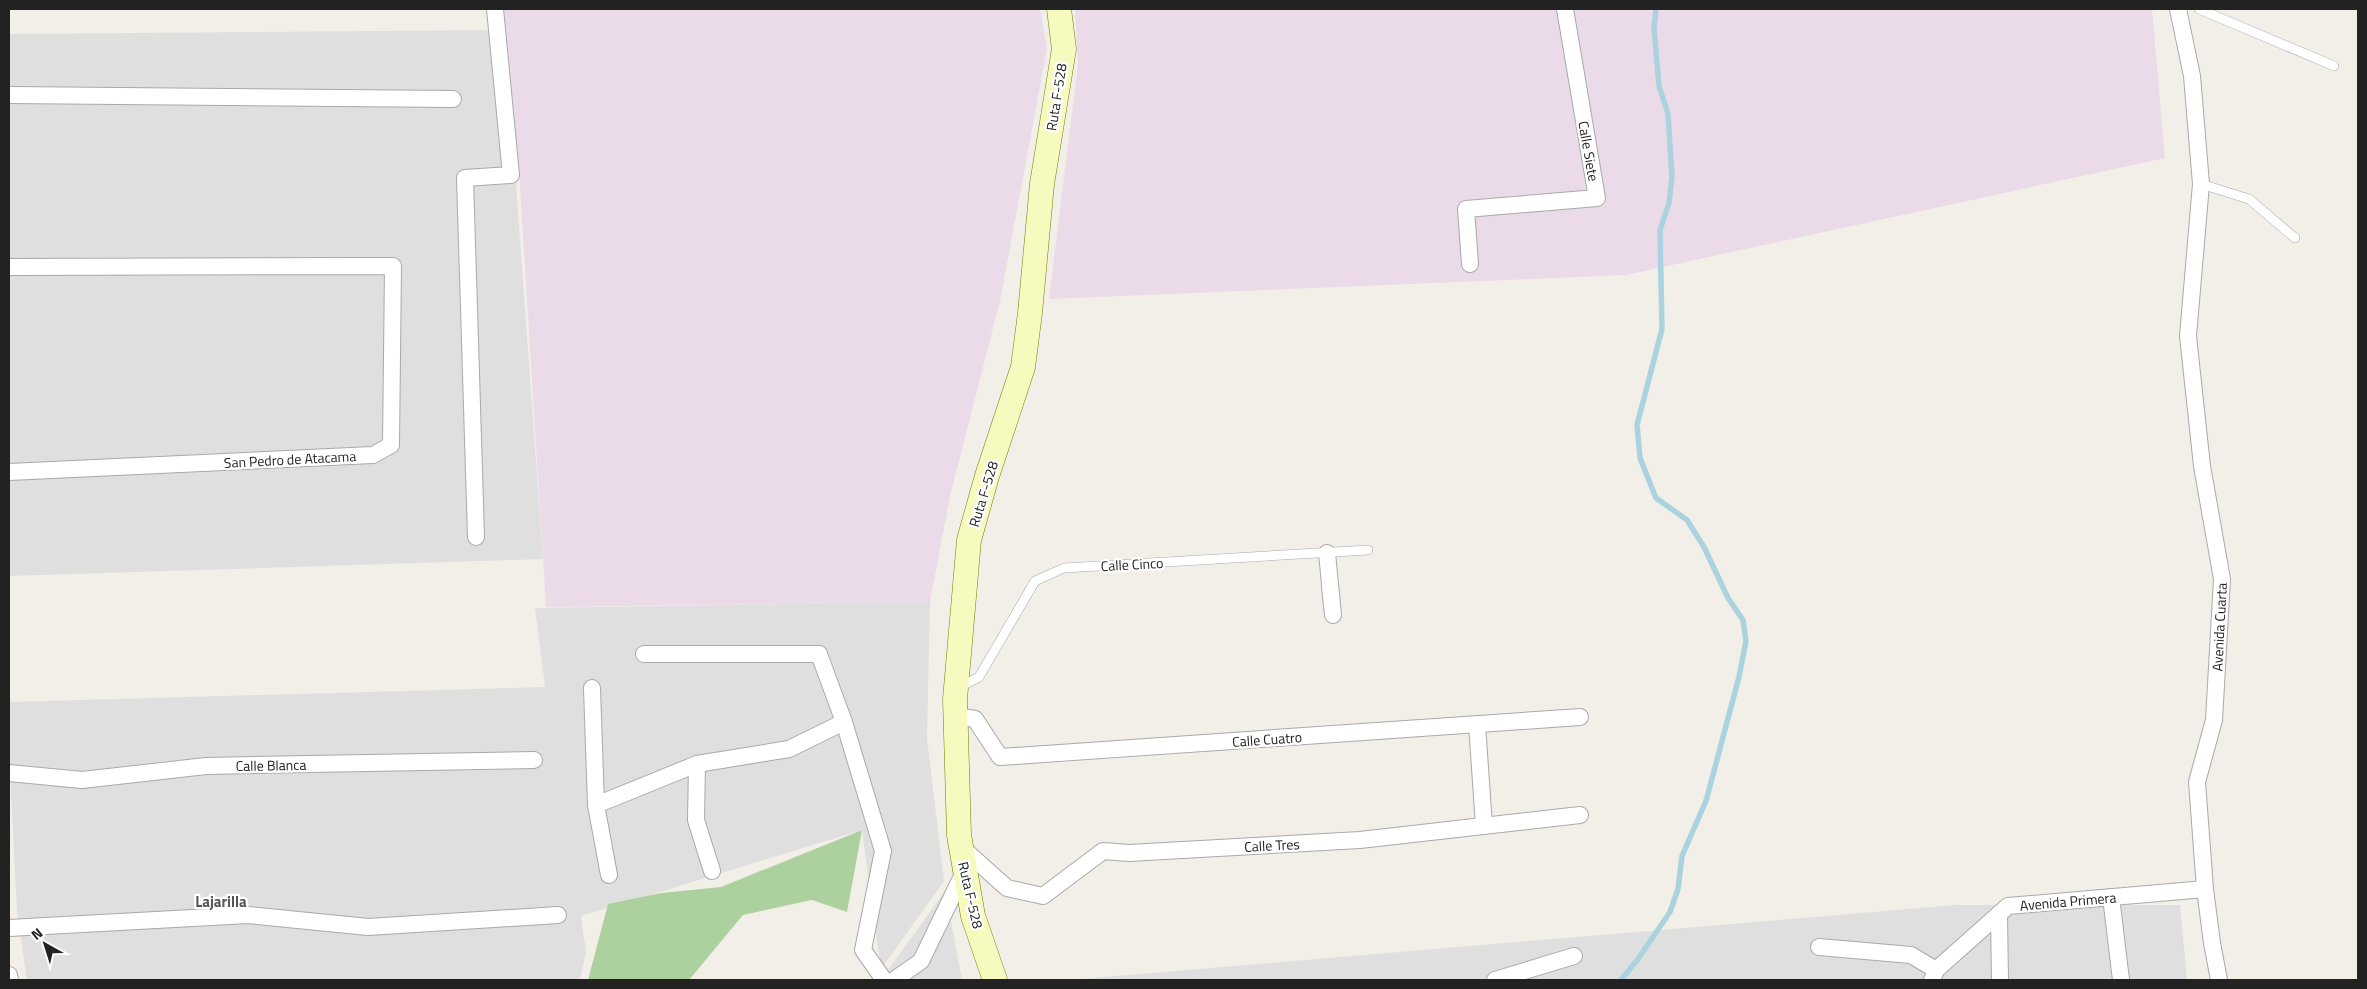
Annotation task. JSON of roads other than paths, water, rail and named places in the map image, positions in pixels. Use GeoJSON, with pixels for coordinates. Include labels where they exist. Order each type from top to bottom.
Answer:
{"type":"FeatureCollection","features":[{"type":"Feature","properties":{"kind":"main road","name":"Ruta F-528"},"geometry":{"type":"LineString","coordinates":[[995,980],[973,916],[975,871],[960,846],[965,717],[956,689],[969,540],[987,476],[1023,367],[1042,184],[1064,49],[1059,9]]}},
{"type":"Feature","properties":{"kind":"street"},"geometry":{"type":"LineString","coordinates":[[476,537],[465,178],[510,175],[495,9]]}},
{"type":"Feature","properties":{"kind":"street","name":"Calle Siete"},"geometry":{"type":"LineString","coordinates":[[1470,264],[1466,209],[1597,198],[1565,9]]}},
{"type":"Feature","properties":{"kind":"street","name":"Avenida Cuarta"},"geometry":{"type":"LineString","coordinates":[[2178,9],[2192,76],[2200,184],[2188,336],[2202,466],[2222,578],[2214,720],[2197,782],[2205,889],[2219,980]]}},
{"type":"Feature","properties":{"kind":"street"},"geometry":{"type":"LineString","coordinates":[[9,95],[453,99]]}},
{"type":"Feature","properties":{"kind":"street","name":"San Pedro de Atacama"},"geometry":{"type":"LineString","coordinates":[[9,267],[392,266],[391,445],[373,455],[9,472]]}},
{"type":"Feature","properties":{"kind":"street"},"geometry":{"type":"LineString","coordinates":[[1327,553],[1333,614],[1330,586]]}},
{"type":"Feature","properties":{"kind":"street"},"geometry":{"type":"LineString","coordinates":[[644,654],[818,654],[844,722],[883,851],[863,950],[884,980]]}},
{"type":"Feature","properties":{"kind":"street"},"geometry":{"type":"LineString","coordinates":[[592,688],[596,805],[609,875]]}},
{"type":"Feature","properties":{"kind":"street","name":"Calle Cuatro"},"geometry":{"type":"LineString","coordinates":[[965,717],[1000,757],[1580,717]]}},
{"type":"Feature","properties":{"kind":"street"},"geometry":{"type":"LineString","coordinates":[[596,805],[697,764],[789,749],[844,722]]}},
{"type":"Feature","properties":{"kind":"street"},"geometry":{"type":"LineString","coordinates":[[1477,724],[1484,826]]}},
{"type":"Feature","properties":{"kind":"street","name":"Calle Blanca"},"geometry":{"type":"LineString","coordinates":[[9,772],[82,780],[206,766],[534,760]]}},
{"type":"Feature","properties":{"kind":"street"},"geometry":{"type":"LineString","coordinates":[[697,764],[696,820],[712,871]]}},
{"type":"Feature","properties":{"kind":"street","name":"Calle Tres"},"geometry":{"type":"LineString","coordinates":[[975,871],[1007,888],[1042,896],[1103,851],[1129,853],[1360,840],[1580,815]]}},
{"type":"Feature","properties":{"kind":"street"},"geometry":{"type":"LineString","coordinates":[[894,980],[921,961],[975,871]]}},
{"type":"Feature","properties":{"kind":"street","name":"Avenida Primera"},"geometry":{"type":"LineString","coordinates":[[1934,975],[2008,906],[2205,889]]}},
{"type":"Feature","properties":{"kind":"street"},"geometry":{"type":"LineString","coordinates":[[2111,897],[2121,980]]}},
{"type":"Feature","properties":{"kind":"street"},"geometry":{"type":"LineString","coordinates":[[1999,914],[2000,980]]}},
{"type":"Feature","properties":{"kind":"street"},"geometry":{"type":"LineString","coordinates":[[9,928],[248,915],[368,927],[558,915]]}},
{"type":"Feature","properties":{"kind":"street"},"geometry":{"type":"LineString","coordinates":[[1819,947],[1911,955],[1934,975]]}},
{"type":"Feature","properties":{"kind":"street"},"geometry":{"type":"LineString","coordinates":[[1495,980],[1574,956]]}},
{"type":"Feature","properties":{"kind":"street"},"geometry":{"type":"LineString","coordinates":[[9,975],[10,980]]}},
{"type":"Feature","properties":{"kind":"lane"},"geometry":{"type":"LineString","coordinates":[[2199,9],[2334,66]]}},
{"type":"Feature","properties":{"kind":"lane"},"geometry":{"type":"LineString","coordinates":[[2200,184],[2249,199],[2295,238]]}},
{"type":"Feature","properties":{"kind":"lane","name":"Calle Cinco"},"geometry":{"type":"LineString","coordinates":[[956,689],[978,677],[1035,581],[1064,568],[1368,550]]}},
{"type":"Feature","properties":{"kind":"waterway"},"geometry":{"type":"LineString","coordinates":[[1621,980],[1638,959],[1670,912],[1678,889],[1682,856],[1706,801],[1739,677],[1746,641],[1743,620],[1728,598],[1704,547],[1687,520],[1656,498],[1640,458],[1637,425],[1662,329],[1660,230],[1669,203],[1672,177],[1668,114],[1659,86],[1654,28],[1656,9]]}},
{"type":"Feature","properties":{"kind":"district","name":"Lajarilla"},"geometry":{"type":"Point","coordinates":[221,901]}}]}
